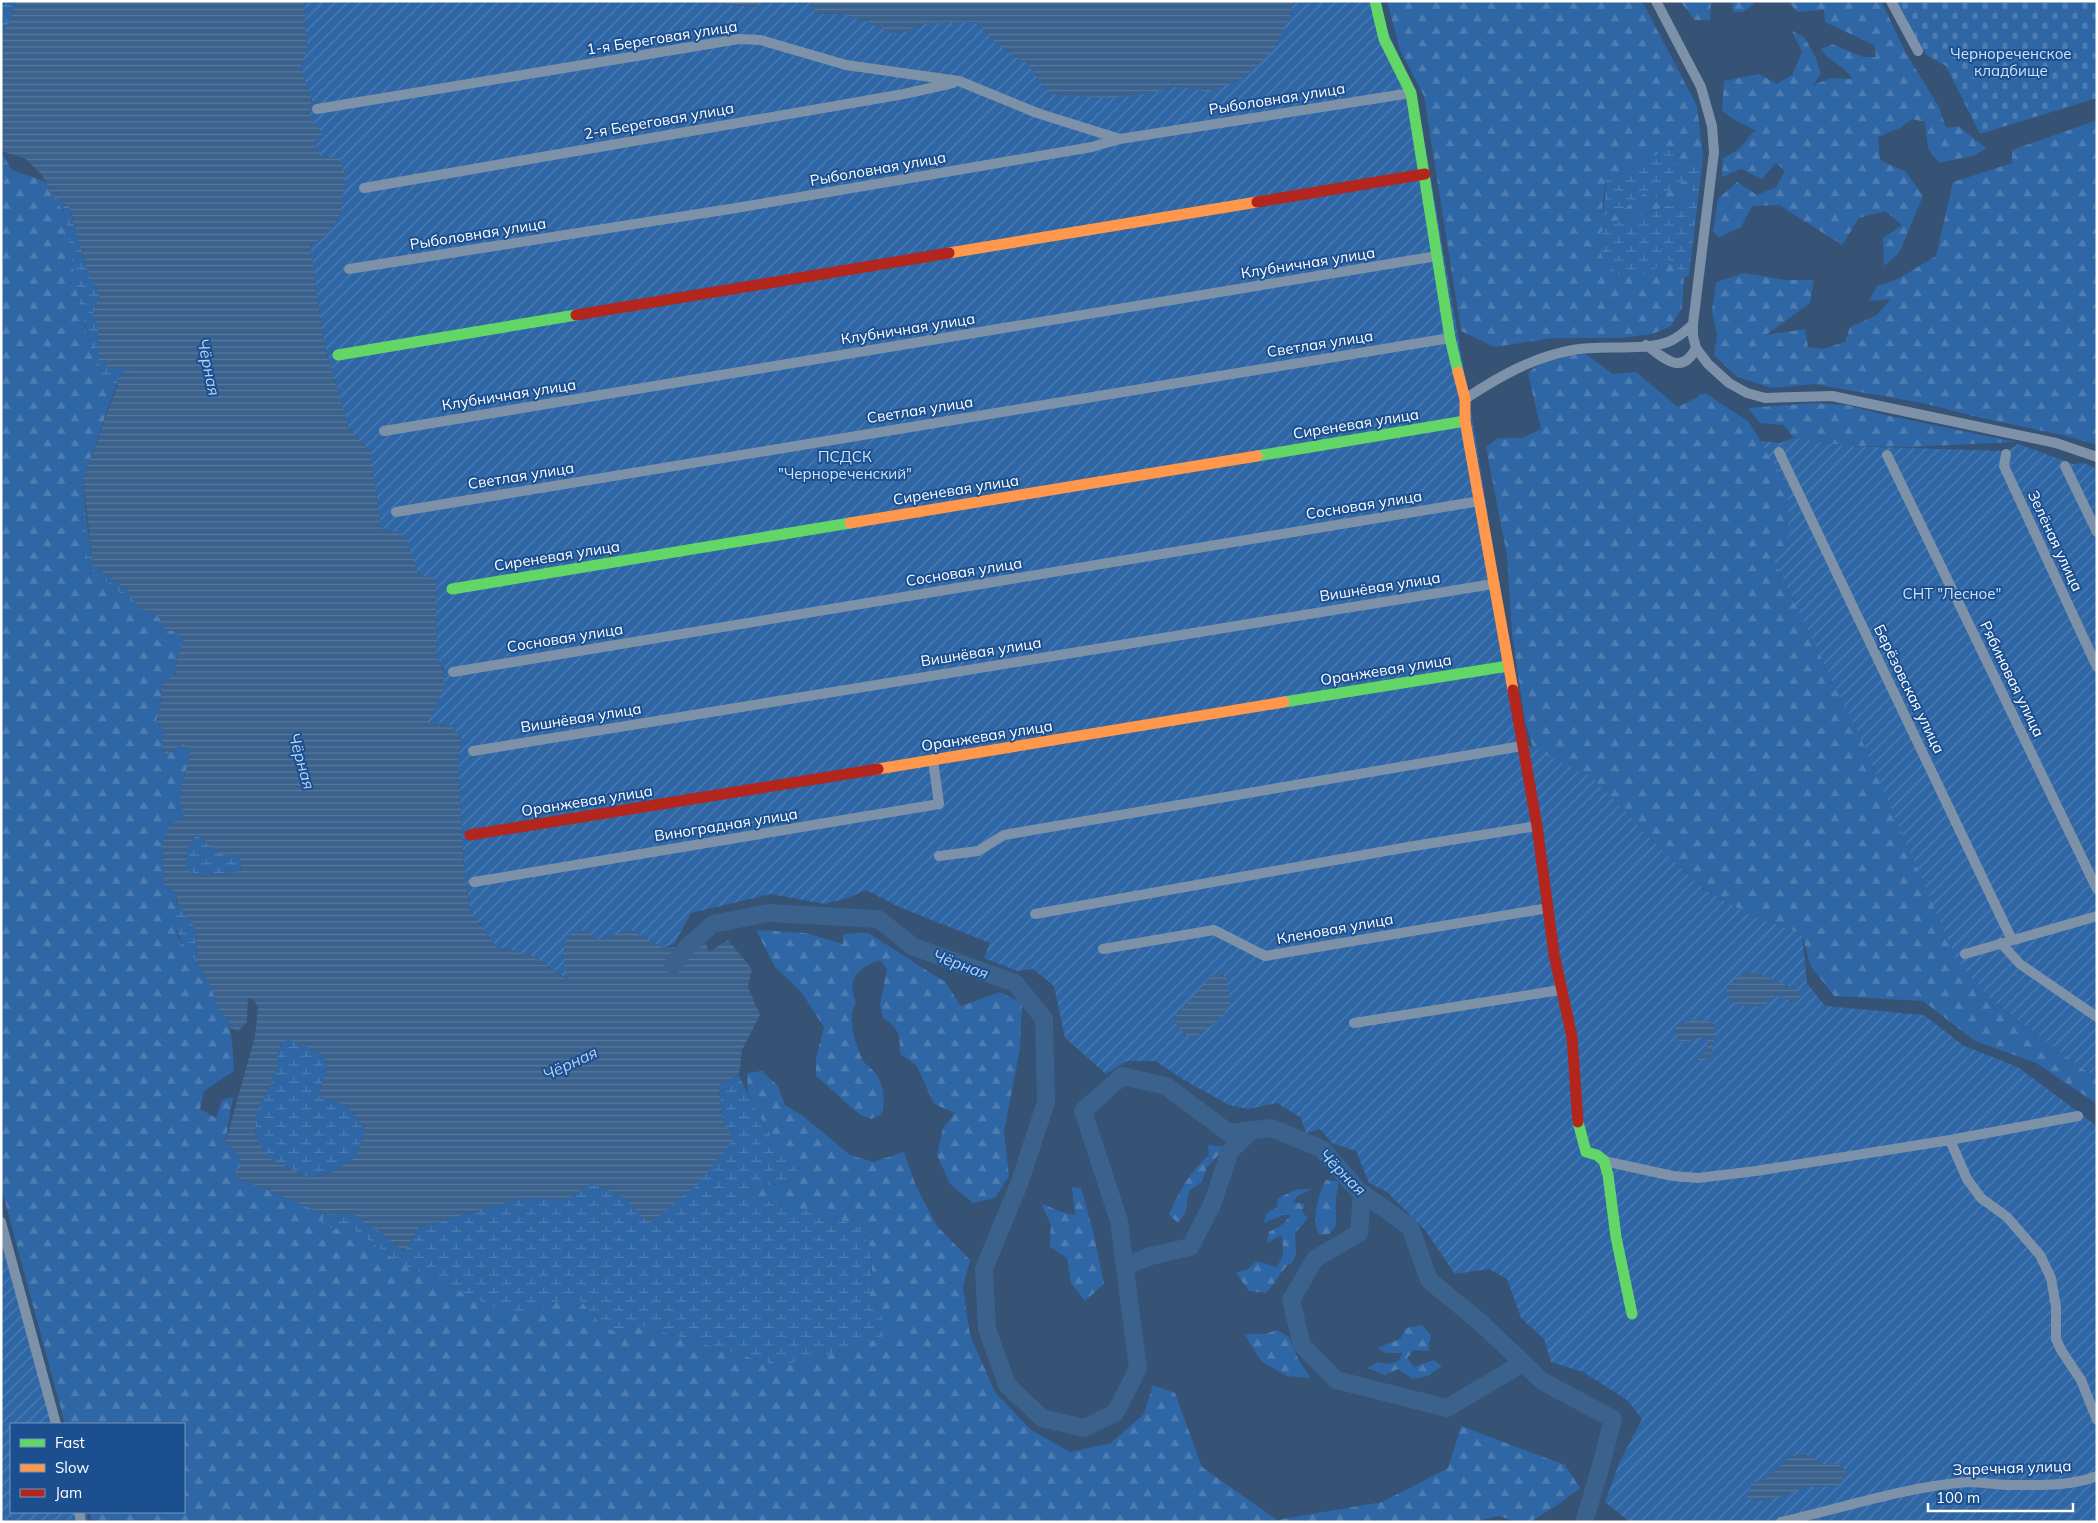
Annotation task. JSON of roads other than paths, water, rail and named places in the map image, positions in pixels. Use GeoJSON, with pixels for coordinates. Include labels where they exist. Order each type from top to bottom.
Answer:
{"type":"FeatureCollection","features":[{"type":"Feature","properties":{"kind":"street"},"geometry":{"type":"LineString","coordinates":[[1375,1],[1384,39],[1410,93],[1425,174],[1450,338],[1465,399],[1466,421],[1493,584],[1537,826],[1560,990],[1572,1037],[1578,1122],[1586,1152],[1597,1155],[1604,1161],[1673,1176],[1698,1178],[1950,1140],[2078,1116]]}},
{"type":"Feature","properties":{"kind":"street"},"geometry":{"type":"LineString","coordinates":[[1656,1],[1701,86],[1712,126],[1714,152],[1693,324],[1696,348],[1708,364],[1729,383],[1747,393],[1765,398],[1832,396],[2056,443],[2097,457]]}},
{"type":"Feature","properties":{"kind":"street"},"geometry":{"type":"LineString","coordinates":[[1891,1],[1918,52]]}},
{"type":"Feature","properties":{"kind":"street","name":"1-я Береговая улица"},"geometry":{"type":"LineString","coordinates":[[317,109],[739,39],[760,40],[846,64],[959,81],[1037,113],[1120,139]]}},
{"type":"Feature","properties":{"kind":"street","name":"2-я Береговая улица"},"geometry":{"type":"LineString","coordinates":[[364,188],[904,94],[959,81]]}},
{"type":"Feature","properties":{"kind":"street","name":"Рыболовная улица"},"geometry":{"type":"LineString","coordinates":[[349,269],[736,208],[1082,148],[1120,139],[1410,93]]}},
{"type":"Feature","properties":{"kind":"street"},"geometry":{"type":"LineString","coordinates":[[338,355],[1425,174]]}},
{"type":"Feature","properties":{"kind":"street","name":"Клубничная улица"},"geometry":{"type":"LineString","coordinates":[[384,431],[1437,256]]}},
{"type":"Feature","properties":{"kind":"street"},"geometry":{"type":"LineString","coordinates":[[1465,399],[1498,377],[1553,354],[1574,350],[1669,342],[1693,324]]}},
{"type":"Feature","properties":{"kind":"street","name":"Светлая улица"},"geometry":{"type":"LineString","coordinates":[[396,512],[1450,338]]}},
{"type":"Feature","properties":{"kind":"street"},"geometry":{"type":"LineString","coordinates":[[1646,345],[1665,359],[1676,363],[1683,363],[1691,359],[1696,348]]}},
{"type":"Feature","properties":{"kind":"street","name":"Сиреневая улица"},"geometry":{"type":"LineString","coordinates":[[452,589],[1466,421]]}},
{"type":"Feature","properties":{"kind":"street","name":"Берёзовская улица"},"geometry":{"type":"LineString","coordinates":[[1779,452],[2012,940]]}},
{"type":"Feature","properties":{"kind":"street","name":"Зелёная улица"},"geometry":{"type":"LineString","coordinates":[[2006,454],[2004,466],[2097,667]]}},
{"type":"Feature","properties":{"kind":"street","name":"Рябиновая улица"},"geometry":{"type":"LineString","coordinates":[[1887,455],[2097,889]]}},
{"type":"Feature","properties":{"kind":"street"},"geometry":{"type":"LineString","coordinates":[[2065,466],[2097,532]]}},
{"type":"Feature","properties":{"kind":"street","name":"Сосновая улица"},"geometry":{"type":"LineString","coordinates":[[454,672],[1480,501]]}},
{"type":"Feature","properties":{"kind":"street","name":"Вишнёвая улица"},"geometry":{"type":"LineString","coordinates":[[473,751],[1493,584]]}},
{"type":"Feature","properties":{"kind":"street","name":"Оранжевая улица"},"geometry":{"type":"LineString","coordinates":[[470,835],[1508,666]]}},
{"type":"Feature","properties":{"kind":"street"},"geometry":{"type":"LineString","coordinates":[[939,856],[978,850],[1004,835],[1522,746]]}},
{"type":"Feature","properties":{"kind":"street","name":"Виноградная улица"},"geometry":{"type":"LineString","coordinates":[[474,882],[939,804],[933,760]]}},
{"type":"Feature","properties":{"kind":"street"},"geometry":{"type":"LineString","coordinates":[[1035,914],[1408,847],[1537,826]]}},
{"type":"Feature","properties":{"kind":"street","name":"Кленовая улица"},"geometry":{"type":"LineString","coordinates":[[1103,949],[1214,930],[1265,956],[1548,908]]}},
{"type":"Feature","properties":{"kind":"street"},"geometry":{"type":"LineString","coordinates":[[1965,954],[2097,916]]}},
{"type":"Feature","properties":{"kind":"street"},"geometry":{"type":"LineString","coordinates":[[2001,943],[2020,964],[2097,1017]]}},
{"type":"Feature","properties":{"kind":"street"},"geometry":{"type":"LineString","coordinates":[[1354,1023],[1560,990]]}},
{"type":"Feature","properties":{"kind":"street"},"geometry":{"type":"LineString","coordinates":[[1950,1140],[1967,1179],[1981,1198],[2007,1216],[2040,1255],[2051,1278],[2056,1307],[2056,1339],[2081,1380],[2097,1420]]}},
{"type":"Feature","properties":{"kind":"street"},"geometry":{"type":"LineString","coordinates":[[1604,1161],[1612,1193],[1616,1237],[1632,1314]]}},
{"type":"Feature","properties":{"kind":"street"},"geometry":{"type":"LineString","coordinates":[[1,1222],[56,1423]]}},
{"type":"Feature","properties":{"kind":"street","name":"Заречная улица"},"geometry":{"type":"LineString","coordinates":[[1781,1522],[1854,1503],[1946,1485],[1970,1482],[2053,1484],[2089,1480],[2097,1476]]}},
{"type":"Feature","properties":{"kind":"water"},"geometry":{"type":"Polygon","coordinates":[[[17,1],[304,1],[307,50],[300,67],[312,100],[309,115],[323,134],[315,141],[320,156],[339,159],[346,176],[340,214],[326,236],[310,245],[324,343],[349,429],[370,451],[381,528],[405,535],[418,573],[436,580],[436,657],[444,674],[444,682],[440,698],[427,722],[450,725],[461,737],[458,761],[464,868],[470,910],[496,947],[530,955],[568,980],[563,956],[566,936],[587,929],[596,940],[630,930],[664,948],[706,944],[709,952],[728,940],[752,969],[748,987],[760,1015],[742,1050],[739,1075],[719,1085],[722,1119],[733,1140],[698,1184],[649,1224],[626,1199],[592,1183],[568,1199],[523,1198],[419,1227],[404,1252],[388,1238],[353,1214],[323,1214],[241,1180],[233,1174],[243,1164],[233,1148],[225,1144],[255,1036],[258,1007],[253,999],[248,998],[247,1022],[238,1031],[230,1028],[228,1020],[218,1009],[212,989],[199,966],[194,926],[177,902],[176,892],[164,886],[162,844],[170,824],[185,816],[180,803],[180,794],[190,751],[183,744],[165,756],[162,747],[163,729],[156,722],[163,682],[174,676],[178,655],[184,640],[173,631],[165,630],[159,617],[137,606],[127,590],[93,565],[83,480],[122,372],[134,368],[109,368],[99,360],[98,324],[92,316],[100,296],[86,266],[69,206],[53,196],[41,174],[26,159],[1,151],[1,34],[8,25],[17,1]],[[197,834],[187,849],[186,869],[199,876],[240,871],[241,861],[238,855],[220,854],[197,834]],[[288,1039],[279,1047],[277,1067],[256,1113],[255,1135],[269,1158],[309,1178],[332,1172],[356,1157],[365,1129],[347,1106],[317,1095],[328,1069],[323,1055],[288,1039]]]}},
{"type":"Feature","properties":{"kind":"water"},"geometry":{"type":"Polygon","coordinates":[[[699,1],[759,1],[756,7],[699,1]]]}},
{"type":"Feature","properties":{"kind":"water"},"geometry":{"type":"Polygon","coordinates":[[[810,1],[1293,1],[1290,16],[1273,51],[1240,80],[1207,92],[1179,86],[1156,92],[1108,98],[1049,94],[1029,65],[1000,47],[976,22],[927,23],[895,35],[857,18],[836,14],[816,15],[810,1]]]}},
{"type":"Feature","properties":{"kind":"water"},"geometry":{"type":"Polygon","coordinates":[[[1221,972],[1227,979],[1229,1004],[1222,1016],[1193,1039],[1180,1030],[1174,1018],[1210,977],[1221,972]]]}},
{"type":"Feature","properties":{"kind":"water"},"geometry":{"type":"Polygon","coordinates":[[[1755,972],[1802,992],[1796,1003],[1776,995],[1762,1006],[1752,1007],[1733,1004],[1726,992],[1729,987],[1741,975],[1755,972]]]}},
{"type":"Feature","properties":{"kind":"water"},"geometry":{"type":"Polygon","coordinates":[[[1701,1018],[1714,1024],[1715,1038],[1710,1058],[1698,1062],[1698,1057],[1706,1052],[1708,1044],[1706,1036],[1680,1043],[1675,1028],[1678,1023],[1701,1018]]]}},
{"type":"Feature","properties":{"kind":"water"},"geometry":{"type":"Polygon","coordinates":[[[1803,1453],[1823,1464],[1838,1464],[1846,1471],[1840,1484],[1810,1487],[1771,1500],[1763,1501],[1747,1498],[1751,1484],[1766,1478],[1790,1457],[1803,1453]]]}},
{"type":"Feature","properties":{"kind":"waterway","name":"Чёрная"},"geometry":{"type":"LineString","coordinates":[[673,965],[687,947],[713,924],[768,913],[878,919],[914,947],[1015,983],[1044,1019],[1046,1102],[1019,1184],[984,1269],[987,1329],[1007,1385],[1042,1418],[1084,1428],[1115,1413],[1138,1369],[1119,1221],[1083,1111],[1122,1076],[1166,1086],[1229,1133],[1272,1128],[1322,1149],[1358,1190],[1410,1227],[1429,1280],[1481,1323],[1542,1381],[1613,1419],[1584,1522]]}},
{"type":"Feature","properties":{"kind":"waterway"},"geometry":{"type":"LineString","coordinates":[[1125,1266],[1151,1256],[1190,1247],[1212,1205],[1230,1151],[1251,1131]]}},
{"type":"Feature","properties":{"kind":"waterway"},"geometry":{"type":"LineString","coordinates":[[1362,1193],[1359,1233],[1315,1259],[1291,1300],[1302,1345],[1336,1380],[1447,1408],[1523,1363]]}},
{"type":"Feature","properties":{"kind":"park label","name":"Чернореченское кладбище"},"geometry":{"type":"Point","coordinates":[2011,62]}},
{"type":"Feature","properties":{"kind":"park label","name":"ПСДСК \"Чернореченский\""},"geometry":{"type":"Point","coordinates":[845,466]}},
{"type":"Feature","properties":{"kind":"park label","name":"СНТ \"Лесное\""},"geometry":{"type":"Point","coordinates":[1952,594]}}]}
